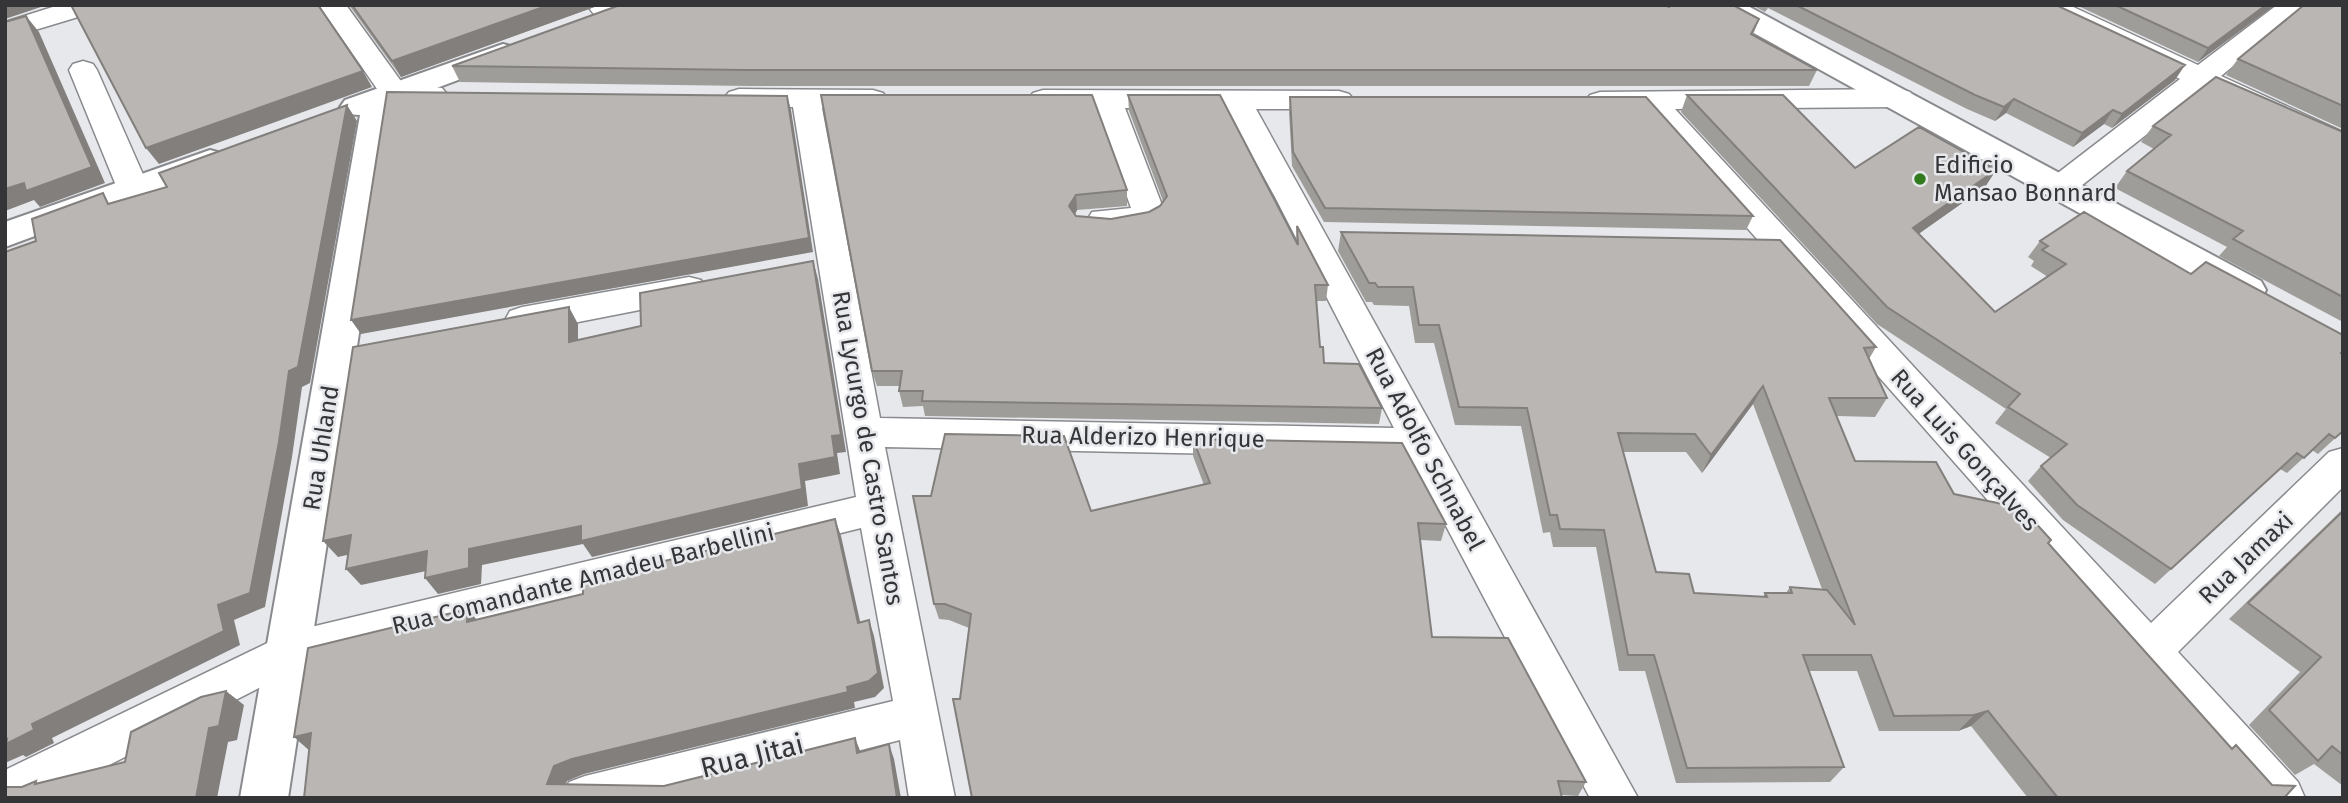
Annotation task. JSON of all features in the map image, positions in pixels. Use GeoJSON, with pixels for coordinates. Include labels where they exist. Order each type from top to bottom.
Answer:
{"type":"FeatureCollection","features":[{"type":"Feature","properties":{"kind":"main road"},"geometry":{"type":"LineString","coordinates":[[1724,5],[1900,98],[2272,303]]}},
{"type":"Feature","properties":{"kind":"main road"},"geometry":{"type":"LineString","coordinates":[[327,117],[533,43]]}},
{"type":"Feature","properties":{"kind":"main road","name":"Rua Uhland"},"geometry":{"type":"LineString","coordinates":[[264,798],[290,651],[335,355],[386,96]]}},
{"type":"Feature","properties":{"kind":"main road"},"geometry":{"type":"LineString","coordinates":[[5,235],[237,150]]}},
{"type":"Feature","properties":{"kind":"street"},"geometry":{"type":"LineString","coordinates":[[5,32],[88,5]]}},
{"type":"Feature","properties":{"kind":"street"},"geometry":{"type":"LineString","coordinates":[[332,5],[386,96],[474,95]]}},
{"type":"Feature","properties":{"kind":"street"},"geometry":{"type":"LineString","coordinates":[[2046,5],[2343,144]]}},
{"type":"Feature","properties":{"kind":"street"},"geometry":{"type":"LineString","coordinates":[[2061,186],[2294,5]]}},
{"type":"Feature","properties":{"kind":"street"},"geometry":{"type":"LineString","coordinates":[[83,70],[133,188]]}},
{"type":"Feature","properties":{"kind":"street"},"geometry":{"type":"LineString","coordinates":[[708,98],[902,99]]}},
{"type":"Feature","properties":{"kind":"street"},"geometry":{"type":"LineString","coordinates":[[1568,101],[1900,98]]}},
{"type":"Feature","properties":{"kind":"street","name":"Rua Lycurgo de Castro Santos"},"geometry":{"type":"LineString","coordinates":[[806,99],[821,265],[865,432],[932,798]]}},
{"type":"Feature","properties":{"kind":"street"},"geometry":{"type":"LineString","coordinates":[[1011,99],[1360,100]]}},
{"type":"Feature","properties":{"kind":"street"},"geometry":{"type":"LineString","coordinates":[[1088,220],[1140,219],[1149,213],[1107,99]]}},
{"type":"Feature","properties":{"kind":"street","name":"Rua Adolfo Schnabel"},"geometry":{"type":"LineString","coordinates":[[1236,100],[1615,798]]}},
{"type":"Feature","properties":{"kind":"street","name":"Rua Luis Gonçalves"},"geometry":{"type":"LineString","coordinates":[[1651,101],[2282,798]]}},
{"type":"Feature","properties":{"kind":"street"},"geometry":{"type":"LineString","coordinates":[[1312,236],[1353,237]]}},
{"type":"Feature","properties":{"kind":"street"},"geometry":{"type":"LineString","coordinates":[[1738,244],[1779,245]]}},
{"type":"Feature","properties":{"kind":"street"},"geometry":{"type":"LineString","coordinates":[[497,324],[713,285]]}},
{"type":"Feature","properties":{"kind":"street"},"geometry":{"type":"LineString","coordinates":[[335,355],[376,347]]}},
{"type":"Feature","properties":{"kind":"street","name":"Rua Alderizo Henrique"},"geometry":{"type":"LineString","coordinates":[[865,432],[1421,443]]}},
{"type":"Feature","properties":{"kind":"street","name":"Rua Jamaxi"},"geometry":{"type":"LineString","coordinates":[[2149,652],[2343,463]]}},
{"type":"Feature","properties":{"kind":"street","name":"Rua Comandante Amadeu Barbellini"},"geometry":{"type":"LineString","coordinates":[[5,794],[290,651],[877,508]]}},
{"type":"Feature","properties":{"kind":"street","name":"Rua Jitai"},"geometry":{"type":"LineString","coordinates":[[585,798],[918,715]]}},
{"type":"Feature","properties":{"kind":"building"},"geometry":{"type":"Polygon","coordinates":[[[71,5],[318,5],[363,71],[146,148],[71,5]]]}},
{"type":"Feature","properties":{"kind":"building"},"geometry":{"type":"Polygon","coordinates":[[[352,5],[549,5],[392,61],[352,5]]]}},
{"type":"Feature","properties":{"kind":"building"},"geometry":{"type":"Polygon","coordinates":[[[620,5],[1733,5],[1759,19],[1751,34],[1817,70],[745,70],[452,66],[620,5]]]}},
{"type":"Feature","properties":{"kind":"building"},"geometry":{"type":"Polygon","coordinates":[[[1796,5],[2056,5],[2185,65],[2122,114],[2113,110],[2082,133],[2014,99],[2004,107],[1975,95],[1796,5]]]}},
{"type":"Feature","properties":{"kind":"building"},"geometry":{"type":"Polygon","coordinates":[[[2115,5],[2266,5],[2208,48],[2115,5]]]}},
{"type":"Feature","properties":{"kind":"building"},"geometry":{"type":"Polygon","coordinates":[[[2304,5],[2343,5],[2343,106],[2238,59],[2304,5]]]}},
{"type":"Feature","properties":{"kind":"building"},"geometry":{"type":"Polygon","coordinates":[[[26,16],[92,167],[26,191],[24,183],[5,189],[5,22],[26,16]]]}},
{"type":"Feature","properties":{"kind":"building"},"geometry":{"type":"Polygon","coordinates":[[[2216,77],[2343,132],[2343,297],[2233,239],[2243,231],[2127,171],[2171,135],[2153,126],[2216,77]]]}},
{"type":"Feature","properties":{"kind":"building"},"geometry":{"type":"Polygon","coordinates":[[[387,92],[787,96],[809,238],[351,320],[387,92]]]}},
{"type":"Feature","properties":{"kind":"building"},"geometry":{"type":"Polygon","coordinates":[[[821,95],[1092,95],[1127,190],[1076,195],[1069,206],[1076,216],[1111,219],[1149,212],[1160,206],[1167,196],[1128,95],[1220,95],[1298,245],[1297,226],[1328,285],[1315,285],[1320,347],[1323,347],[1324,363],[1359,364],[1382,408],[922,401],[923,391],[899,391],[902,371],[872,371],[821,95]]]}},
{"type":"Feature","properties":{"kind":"building"},"geometry":{"type":"Polygon","coordinates":[[[1687,95],[1783,95],[1855,168],[1919,127],[1996,170],[1913,228],[1995,312],[2066,264],[2042,250],[2048,246],[2040,241],[2084,212],[2191,274],[2206,262],[2343,335],[2343,431],[2335,438],[2329,434],[2304,458],[2297,453],[2171,569],[2077,505],[2041,466],[2067,444],[2008,407],[2020,394],[1887,307],[1687,95]]]}},
{"type":"Feature","properties":{"kind":"building"},"geometry":{"type":"Polygon","coordinates":[[[1290,97],[1646,97],[1753,216],[1325,208],[1293,152],[1290,97]]]}},
{"type":"Feature","properties":{"kind":"building"},"geometry":{"type":"Polygon","coordinates":[[[347,105],[298,367],[289,371],[279,442],[250,593],[218,605],[224,631],[32,724],[34,730],[6,744],[5,252],[36,241],[32,219],[103,193],[108,204],[167,187],[159,173],[347,105]]]}},
{"type":"Feature","properties":{"kind":"building"},"geometry":{"type":"Polygon","coordinates":[[[1341,232],[1780,240],[1876,347],[1864,348],[1887,398],[1829,398],[1855,461],[1936,462],[1954,494],[2022,508],[2051,540],[2048,543],[2232,749],[2236,745],[2272,785],[2295,786],[2284,798],[2058,798],[1988,711],[1974,715],[1894,716],[1871,655],[1803,655],[1844,767],[1687,768],[1654,655],[1628,655],[1604,530],[1560,529],[1557,515],[1550,515],[1527,408],[1459,407],[1439,325],[1419,325],[1413,287],[1378,287],[1375,283],[1369,283],[1341,232]],[[1763,386],[1711,455],[1695,434],[1618,433],[1656,572],[1689,574],[1694,593],[1767,597],[1765,593],[1792,593],[1790,587],[1827,590],[1855,625],[1763,386]]]}},
{"type":"Feature","properties":{"kind":"building"},"geometry":{"type":"Polygon","coordinates":[[[813,261],[841,435],[832,436],[835,457],[799,464],[802,489],[581,541],[581,526],[469,549],[469,568],[425,578],[427,551],[346,569],[351,535],[323,541],[353,347],[569,307],[569,342],[641,326],[640,293],[813,261]]]}},
{"type":"Feature","properties":{"kind":"building"},"geometry":{"type":"Polygon","coordinates":[[[945,434],[1064,436],[1091,511],[1210,483],[1193,439],[1402,443],[1446,524],[1418,523],[1432,637],[1508,638],[1586,782],[1558,781],[1562,798],[972,798],[953,699],[960,699],[971,614],[945,604],[934,604],[913,496],[931,496],[945,434]]]}},
{"type":"Feature","properties":{"kind":"building"},"geometry":{"type":"Polygon","coordinates":[[[2343,511],[2343,755],[2332,746],[2318,761],[2269,710],[2321,657],[2248,603],[2343,511]]]}},
{"type":"Feature","properties":{"kind":"building"},"geometry":{"type":"Polygon","coordinates":[[[835,519],[858,623],[869,620],[878,673],[869,681],[847,687],[848,692],[572,759],[554,766],[547,784],[664,786],[855,738],[857,753],[889,744],[897,798],[304,798],[311,733],[294,737],[308,648],[468,609],[467,622],[583,594],[583,581],[835,519]]]}},
{"type":"Feature","properties":{"kind":"building"},"geometry":{"type":"Polygon","coordinates":[[[226,691],[219,726],[209,728],[196,798],[5,798],[5,787],[22,787],[36,781],[35,784],[125,762],[131,732],[201,697],[226,691]]]}},
{"type":"Feature","properties":{"kind":"place","name":"Edificio Mansao Bonnard"},"geometry":{"type":"Point","coordinates":[1920,179]}}]}
